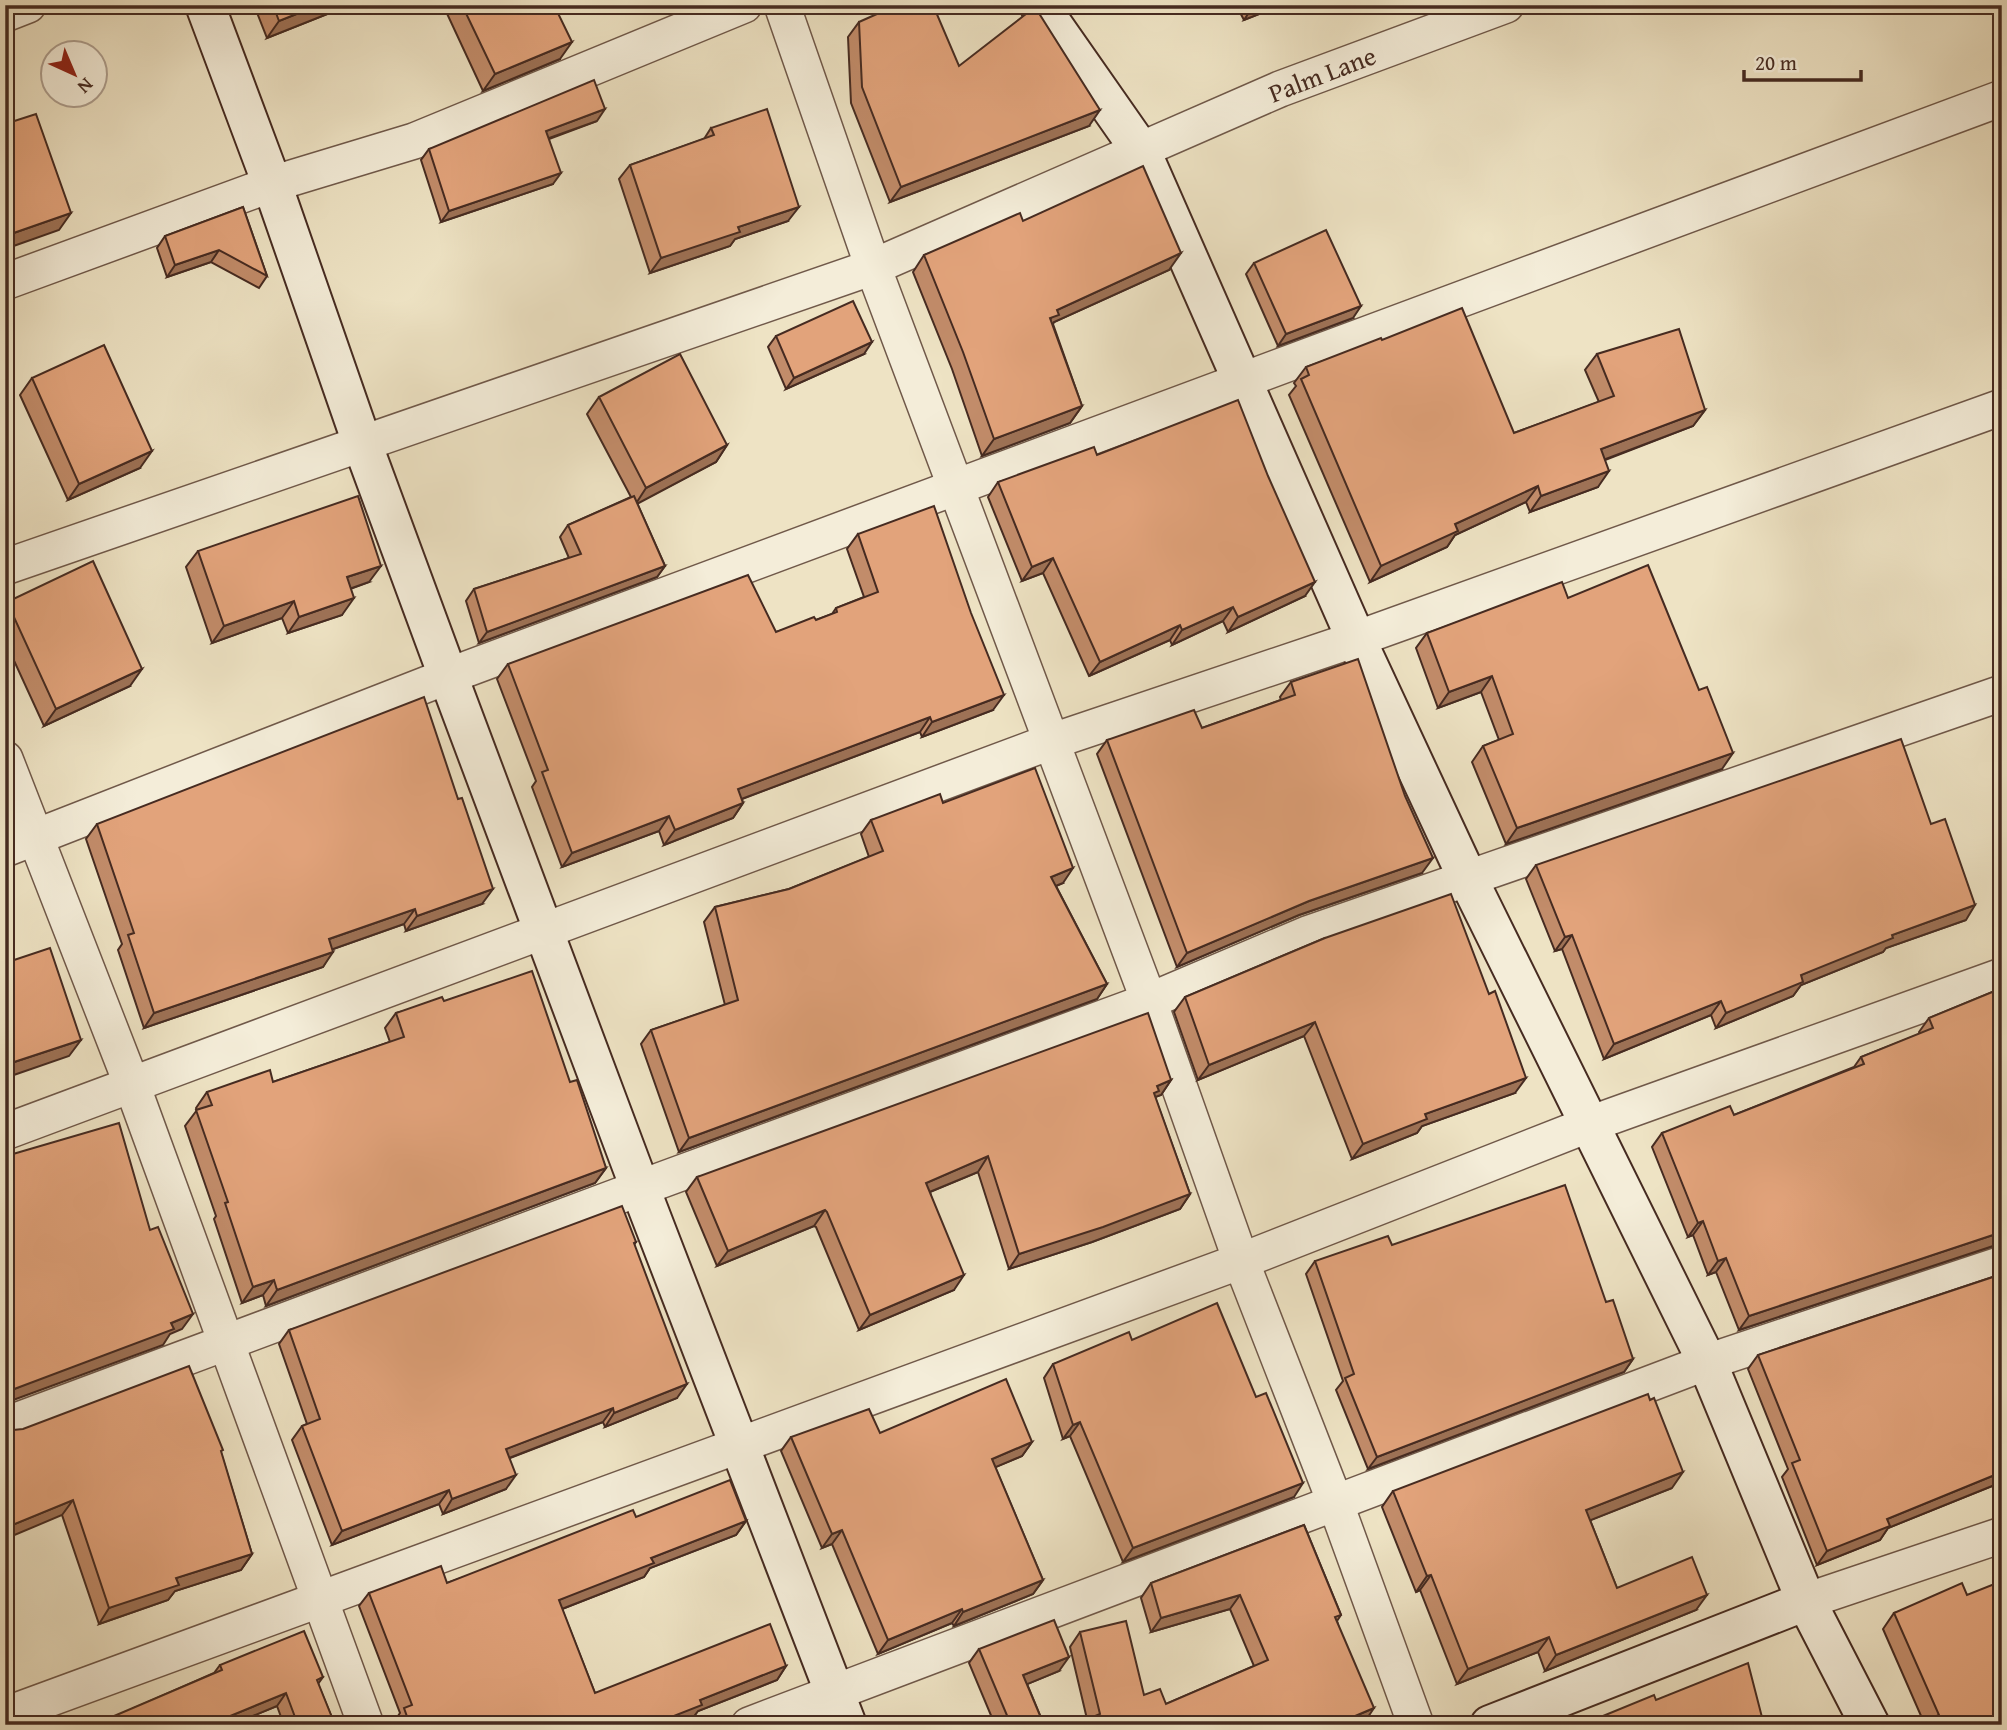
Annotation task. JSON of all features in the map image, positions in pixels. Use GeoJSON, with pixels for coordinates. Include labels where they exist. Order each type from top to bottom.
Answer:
{"type":"FeatureCollection","features":[{"type":"Feature","properties":{"kind":"street"},"geometry":{"type":"LineString","coordinates":[[5,14],[28,5]]}},
{"type":"Feature","properties":{"kind":"street"},"geometry":{"type":"LineString","coordinates":[[205,5],[448,676],[738,1446],[842,1709]]}},
{"type":"Feature","properties":{"kind":"street"},"geometry":{"type":"LineString","coordinates":[[5,282],[272,184],[414,141],[744,5]]}},
{"type":"Feature","properties":{"kind":"street"},"geometry":{"type":"LineString","coordinates":[[782,5],[873,267],[1149,1001],[1241,1261],[1335,1502],[1416,1725]]}},
{"type":"Feature","properties":{"kind":"street"},"geometry":{"type":"LineString","coordinates":[[1039,5],[1141,150],[1356,639],[1467,877],[1707,1362],[1806,1601],[1870,1725]]}},
{"type":"Feature","properties":{"kind":"street","name":"Palm Lane"},"geometry":{"type":"LineString","coordinates":[[5,567],[873,267],[1280,89],[1506,5]]}},
{"type":"Feature","properties":{"kind":"street"},"geometry":{"type":"LineString","coordinates":[[20,843],[448,676],[2002,97]]}},
{"type":"Feature","properties":{"kind":"street"},"geometry":{"type":"LineString","coordinates":[[5,1132],[1050,742],[1356,639],[2002,407]]}},
{"type":"Feature","properties":{"kind":"street"},"geometry":{"type":"LineString","coordinates":[[5,1425],[1149,1001],[1307,934],[2002,693]]}},
{"type":"Feature","properties":{"kind":"street"},"geometry":{"type":"LineString","coordinates":[[5,758],[20,843],[132,1084],[366,1725]]}},
{"type":"Feature","properties":{"kind":"street"},"geometry":{"type":"LineString","coordinates":[[5,1715],[1241,1261],[1590,1124],[2002,976]]}},
{"type":"Feature","properties":{"kind":"street"},"geometry":{"type":"LineString","coordinates":[[749,1725],[842,1709],[1335,1502],[1707,1362],[2002,1264]]}},
{"type":"Feature","properties":{"kind":"street"},"geometry":{"type":"LineString","coordinates":[[1490,1725],[1806,1601],[2002,1535]]}},
{"type":"Feature","properties":{"kind":"building"},"geometry":{"type":"Polygon","coordinates":[[[273,5],[319,5],[279,21],[273,5]]]}},
{"type":"Feature","properties":{"kind":"building"},"geometry":{"type":"Polygon","coordinates":[[[462,5],[554,5],[572,42],[495,74],[462,5]]]}},
{"type":"Feature","properties":{"kind":"building"},"geometry":{"type":"Polygon","coordinates":[[[897,5],[933,5],[959,66],[1035,7],[1100,110],[901,187],[862,87],[859,22],[897,5]]]}},
{"type":"Feature","properties":{"kind":"building"},"geometry":{"type":"Polygon","coordinates":[[[594,80],[605,109],[546,131],[561,173],[449,211],[429,149],[594,80]]]}},
{"type":"Feature","properties":{"kind":"building"},"geometry":{"type":"Polygon","coordinates":[[[767,109],[799,207],[738,227],[740,232],[661,258],[630,165],[714,135],[711,128],[767,109]]]}},
{"type":"Feature","properties":{"kind":"building"},"geometry":{"type":"Polygon","coordinates":[[[36,114],[71,213],[5,236],[5,124],[36,114]]]}},
{"type":"Feature","properties":{"kind":"building"},"geometry":{"type":"Polygon","coordinates":[[[1143,166],[1181,253],[1057,310],[1059,315],[1050,318],[1082,406],[994,439],[924,255],[1020,213],[1023,221],[1143,166]]]}},
{"type":"Feature","properties":{"kind":"building"},"geometry":{"type":"Polygon","coordinates":[[[243,207],[267,276],[219,250],[175,265],[165,236],[243,207]]]}},
{"type":"Feature","properties":{"kind":"building"},"geometry":{"type":"Polygon","coordinates":[[[1326,230],[1361,306],[1286,334],[1254,263],[1326,230]]]}},
{"type":"Feature","properties":{"kind":"building"},"geometry":{"type":"Polygon","coordinates":[[[853,301],[872,342],[794,378],[776,336],[853,301]]]}},
{"type":"Feature","properties":{"kind":"building"},"geometry":{"type":"Polygon","coordinates":[[[1462,308],[1514,433],[1614,396],[1597,354],[1679,329],[1705,410],[1601,449],[1609,471],[1541,496],[1538,486],[1455,524],[1458,531],[1381,566],[1301,379],[1309,375],[1306,367],[1462,308]]]}},
{"type":"Feature","properties":{"kind":"building"},"geometry":{"type":"Polygon","coordinates":[[[104,345],[152,451],[79,484],[32,378],[104,345]]]}},
{"type":"Feature","properties":{"kind":"building"},"geometry":{"type":"Polygon","coordinates":[[[680,354],[727,445],[646,488],[599,397],[680,354]]]}},
{"type":"Feature","properties":{"kind":"building"},"geometry":{"type":"Polygon","coordinates":[[[1238,400],[1315,582],[1238,617],[1233,607],[1182,630],[1180,625],[1100,662],[1053,558],[1032,567],[998,482],[1094,447],[1097,455],[1238,400]]]}},
{"type":"Feature","properties":{"kind":"building"},"geometry":{"type":"Polygon","coordinates":[[[358,496],[381,566],[347,577],[354,598],[299,617],[294,601],[224,626],[198,551],[358,496]]]}},
{"type":"Feature","properties":{"kind":"building"},"geometry":{"type":"Polygon","coordinates":[[[634,496],[665,566],[487,632],[474,589],[581,554],[568,525],[634,496]]]}},
{"type":"Feature","properties":{"kind":"building"},"geometry":{"type":"Polygon","coordinates":[[[934,506],[971,613],[1004,695],[932,722],[930,717],[738,789],[743,803],[675,830],[669,816],[572,853],[542,772],[548,770],[508,664],[748,575],[776,632],[814,617],[816,620],[837,612],[836,608],[878,592],[858,534],[934,506]]]}},
{"type":"Feature","properties":{"kind":"building"},"geometry":{"type":"Polygon","coordinates":[[[93,561],[142,669],[56,709],[7,602],[93,561]]]}},
{"type":"Feature","properties":{"kind":"building"},"geometry":{"type":"Polygon","coordinates":[[[1648,565],[1699,690],[1707,687],[1733,753],[1517,828],[1483,746],[1513,734],[1492,676],[1449,692],[1427,633],[1562,582],[1568,598],[1648,565]]]}},
{"type":"Feature","properties":{"kind":"building"},"geometry":{"type":"Polygon","coordinates":[[[1358,659],[1405,796],[1433,858],[1309,901],[1187,953],[1107,740],[1194,710],[1202,728],[1295,695],[1291,682],[1358,659]]]}},
{"type":"Feature","properties":{"kind":"building"},"geometry":{"type":"Polygon","coordinates":[[[424,697],[458,799],[462,798],[493,889],[417,916],[415,909],[329,939],[333,952],[154,1013],[128,935],[134,933],[97,824],[424,697]]]}},
{"type":"Feature","properties":{"kind":"building"},"geometry":{"type":"Polygon","coordinates":[[[1901,739],[1931,824],[1945,819],[1975,905],[1892,935],[1893,938],[1801,975],[1803,982],[1726,1013],[1721,1001],[1614,1044],[1572,935],[1565,937],[1536,865],[1901,739]]]}},
{"type":"Feature","properties":{"kind":"building"},"geometry":{"type":"Polygon","coordinates":[[[1035,768],[1073,868],[1051,877],[1107,984],[689,1138],[651,1030],[738,1000],[715,907],[789,889],[883,851],[871,820],[940,794],[943,803],[1035,768]]]}},
{"type":"Feature","properties":{"kind":"building"},"geometry":{"type":"Polygon","coordinates":[[[1451,894],[1489,994],[1495,991],[1526,1078],[1425,1114],[1427,1119],[1363,1144],[1315,1022],[1209,1065],[1185,997],[1325,938],[1451,894]]]}},
{"type":"Feature","properties":{"kind":"building"},"geometry":{"type":"Polygon","coordinates":[[[50,948],[81,1040],[5,1065],[5,963],[50,948]]]}},
{"type":"Feature","properties":{"kind":"building"},"geometry":{"type":"Polygon","coordinates":[[[532,971],[570,1082],[577,1080],[606,1168],[277,1290],[274,1280],[253,1287],[225,1203],[228,1202],[196,1110],[212,1105],[207,1092],[270,1070],[273,1082],[404,1037],[396,1013],[442,997],[444,1001],[532,971]]]}},
{"type":"Feature","properties":{"kind":"building"},"geometry":{"type":"Polygon","coordinates":[[[2002,988],[2002,1232],[1749,1316],[1726,1258],[1718,1261],[1703,1221],[1698,1223],[1662,1133],[1730,1106],[1734,1115],[1864,1064],[1861,1057],[1933,1028],[1929,1018],[2002,988]]]}},
{"type":"Feature","properties":{"kind":"building"},"geometry":{"type":"Polygon","coordinates":[[[1148,1013],[1171,1080],[1157,1086],[1159,1091],[1154,1093],[1190,1194],[1103,1227],[1019,1254],[988,1156],[926,1183],[964,1275],[870,1315],[825,1210],[728,1251],[697,1177],[1148,1013]]]}},
{"type":"Feature","properties":{"kind":"building"},"geometry":{"type":"Polygon","coordinates":[[[119,1123],[150,1230],[158,1227],[193,1314],[171,1323],[174,1329],[5,1393],[5,1155],[119,1123]]]}},
{"type":"Feature","properties":{"kind":"building"},"geometry":{"type":"Polygon","coordinates":[[[1565,1185],[1606,1302],[1613,1300],[1633,1359],[1377,1457],[1345,1378],[1354,1374],[1315,1261],[1388,1236],[1392,1245],[1565,1185]]]}},
{"type":"Feature","properties":{"kind":"building"},"geometry":{"type":"Polygon","coordinates":[[[622,1206],[687,1384],[614,1413],[613,1408],[506,1449],[516,1475],[452,1499],[449,1490],[342,1531],[302,1426],[320,1419],[289,1330],[622,1206]]]}},
{"type":"Feature","properties":{"kind":"building"},"geometry":{"type":"Polygon","coordinates":[[[2002,1274],[2002,1472],[1887,1519],[1890,1526],[1827,1551],[1792,1463],[1800,1460],[1758,1355],[2002,1274]]]}},
{"type":"Feature","properties":{"kind":"building"},"geometry":{"type":"Polygon","coordinates":[[[1217,1303],[1256,1397],[1266,1393],[1303,1483],[1133,1548],[1080,1422],[1073,1425],[1053,1364],[1129,1332],[1132,1340],[1217,1303]]]}},
{"type":"Feature","properties":{"kind":"building"},"geometry":{"type":"Polygon","coordinates":[[[189,1366],[223,1450],[221,1451],[252,1554],[176,1578],[179,1585],[109,1608],[73,1500],[5,1528],[5,1426],[13,1430],[23,1429],[189,1366]]]}},
{"type":"Feature","properties":{"kind":"building"},"geometry":{"type":"Polygon","coordinates":[[[1006,1379],[1032,1442],[992,1459],[1043,1580],[963,1612],[962,1609],[888,1640],[842,1530],[832,1534],[791,1437],[869,1409],[880,1433],[1006,1379]]]}},
{"type":"Feature","properties":{"kind":"building"},"geometry":{"type":"Polygon","coordinates":[[[1648,1394],[1650,1400],[1654,1398],[1683,1472],[1586,1510],[1617,1588],[1692,1557],[1707,1595],[1556,1655],[1549,1637],[1468,1669],[1431,1575],[1427,1576],[1393,1491],[1648,1394]]]}},
{"type":"Feature","properties":{"kind":"building"},"geometry":{"type":"Polygon","coordinates":[[[730,1480],[746,1521],[651,1558],[654,1563],[559,1600],[595,1693],[770,1624],[786,1666],[700,1700],[702,1705],[651,1725],[410,1725],[404,1708],[412,1705],[369,1593],[441,1566],[447,1583],[633,1510],[636,1517],[730,1480]]]}},
{"type":"Feature","properties":{"kind":"building"},"geometry":{"type":"Polygon","coordinates":[[[1304,1525],[1341,1615],[1335,1617],[1374,1708],[1334,1725],[1074,1725],[1100,1714],[1080,1632],[1126,1621],[1144,1695],[1160,1689],[1166,1704],[1268,1660],[1240,1595],[1161,1618],[1151,1583],[1304,1525]]]}},
{"type":"Feature","properties":{"kind":"building"},"geometry":{"type":"Polygon","coordinates":[[[2002,1581],[2002,1725],[1935,1725],[1932,1718],[1939,1715],[1894,1613],[1962,1583],[1967,1595],[2002,1581]]]}},
{"type":"Feature","properties":{"kind":"building"},"geometry":{"type":"Polygon","coordinates":[[[1054,1620],[1069,1657],[1023,1675],[1044,1725],[1011,1725],[979,1649],[1054,1620]]]}},
{"type":"Feature","properties":{"kind":"building"},"geometry":{"type":"Polygon","coordinates":[[[304,1631],[323,1677],[317,1680],[335,1725],[298,1725],[286,1693],[230,1716],[234,1725],[93,1725],[222,1670],[220,1665],[304,1631]]]}},
{"type":"Feature","properties":{"kind":"building"},"geometry":{"type":"Polygon","coordinates":[[[1748,1663],[1764,1725],[1581,1725],[1654,1695],[1656,1700],[1748,1663]]]}}]}
